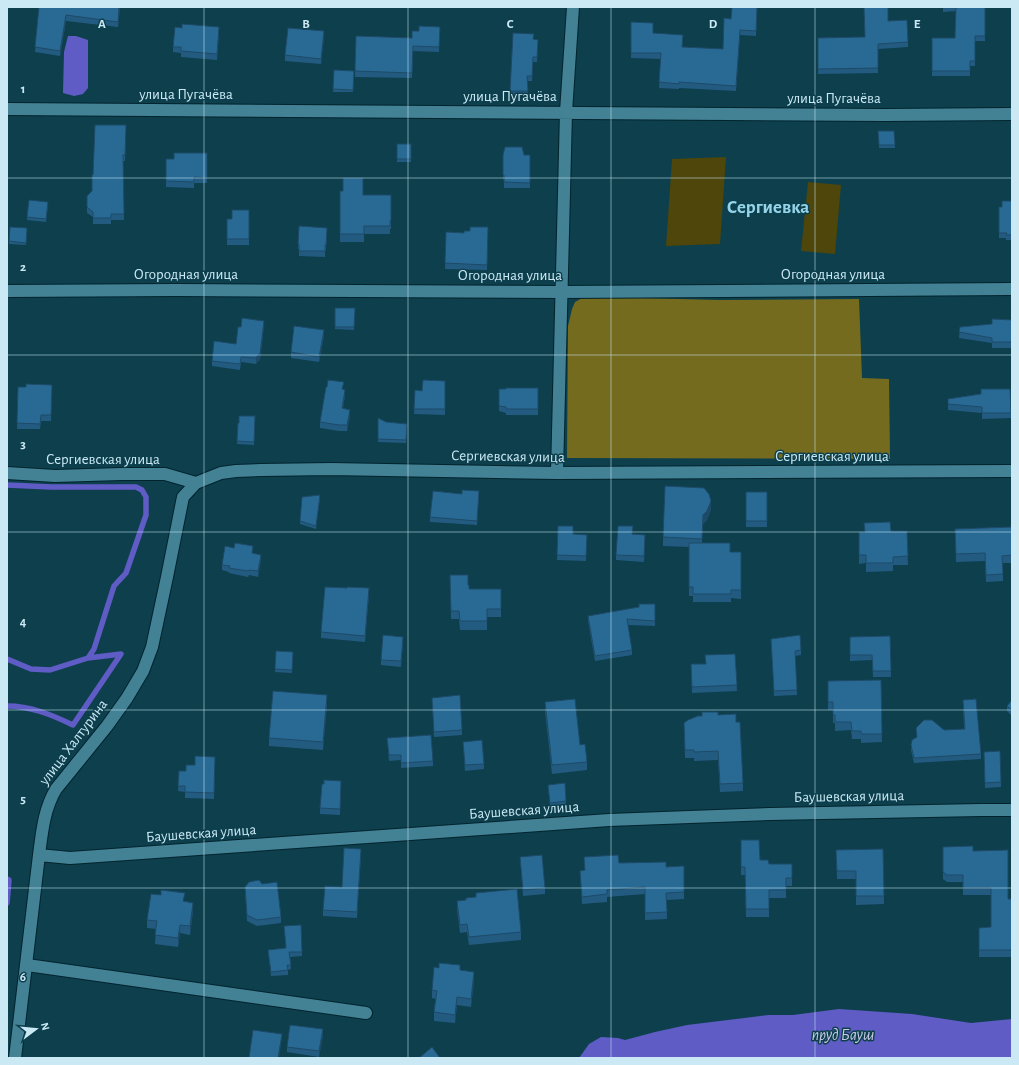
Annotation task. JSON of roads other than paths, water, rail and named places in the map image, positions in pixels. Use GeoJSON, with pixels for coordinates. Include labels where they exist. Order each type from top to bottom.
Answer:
{"type":"FeatureCollection","features":[{"type":"Feature","properties":{"kind":"street"},"geometry":{"type":"LineString","coordinates":[[556,473],[566,112],[573,7]]}},
{"type":"Feature","properties":{"kind":"street","name":"улица Пугачёва"},"geometry":{"type":"LineString","coordinates":[[7,109],[877,115],[1012,114]]}},
{"type":"Feature","properties":{"kind":"street","name":"Огородная улица"},"geometry":{"type":"LineString","coordinates":[[7,291],[176,290],[561,292],[1012,289]]}},
{"type":"Feature","properties":{"kind":"street","name":"Сергиевская улица"},"geometry":{"type":"LineString","coordinates":[[7,474],[55,476],[165,474],[196,483],[221,473],[261,470],[331,469],[556,473],[1012,471]]}},
{"type":"Feature","properties":{"kind":"street","name":"улица Халтурина"},"geometry":{"type":"LineString","coordinates":[[15,1058],[39,855],[44,821],[51,798],[63,779],[107,726],[127,698],[143,671],[152,646],[183,496],[196,483]]}},
{"type":"Feature","properties":{"kind":"street","name":"Баушевская улица"},"geometry":{"type":"LineString","coordinates":[[39,855],[70,858],[609,820],[785,813],[1012,810]]}},
{"type":"Feature","properties":{"kind":"street"},"geometry":{"type":"LineString","coordinates":[[26,965],[366,1013]]}},
{"type":"Feature","properties":{"kind":"water"},"geometry":{"type":"Polygon","coordinates":[[[68,36],[76,36],[88,40],[88,88],[83,94],[74,96],[63,93],[64,52],[68,36]]]}},
{"type":"Feature","properties":{"kind":"water","name":"пруд Бауш"},"geometry":{"type":"Polygon","coordinates":[[[839,1009],[912,1014],[971,1023],[1012,1019],[1012,1058],[579,1058],[589,1044],[601,1037],[625,1040],[687,1025],[769,1015],[793,1015],[839,1009]]]}},
{"type":"Feature","properties":{"kind":"waterway"},"geometry":{"type":"LineString","coordinates":[[7,485],[51,487],[136,487],[142,490],[146,497],[146,515],[126,573],[114,586],[94,649],[88,658],[50,670],[31,669],[7,659]]}},
{"type":"Feature","properties":{"kind":"waterway"},"geometry":{"type":"LineString","coordinates":[[7,706],[33,709],[73,725],[121,654],[88,658]]}},
{"type":"Feature","properties":{"kind":"waterway"},"geometry":{"type":"LineString","coordinates":[[7,879],[9,880],[7,903]]}},
{"type":"Feature","properties":{"kind":"district","name":"Сергиевка"},"geometry":{"type":"Point","coordinates":[768,206]}}]}
